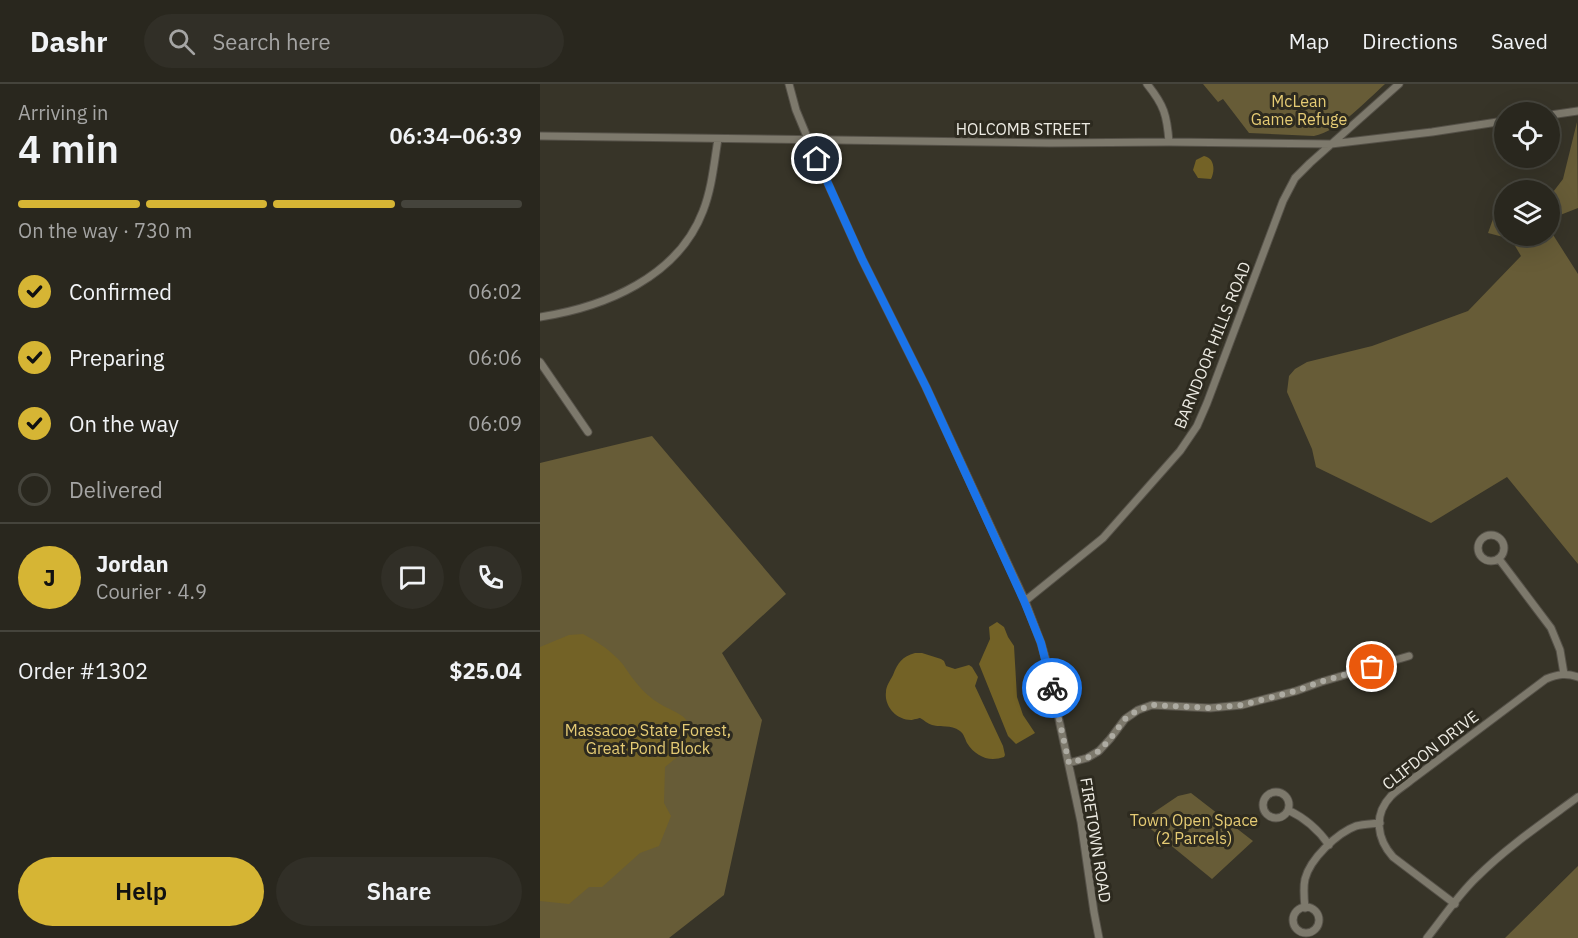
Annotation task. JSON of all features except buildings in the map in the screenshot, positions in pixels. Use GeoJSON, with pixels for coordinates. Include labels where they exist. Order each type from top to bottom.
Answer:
{"type":"FeatureCollection","features":[{"type":"Feature","properties":{"kind":"street","name":"FIRETOWN ROAD"},"geometry":{"type":"LineString","coordinates":[[789,84],[796,110],[808,139],[862,259],[926,387],[1024,601],[1044,654],[1081,822],[1100,938]]}},
{"type":"Feature","properties":{"kind":"street"},"geometry":{"type":"LineString","coordinates":[[1147,84],[1163,106],[1167,118],[1169,142]]}},
{"type":"Feature","properties":{"kind":"street","name":"BARNDOOR HILLS ROAD"},"geometry":{"type":"LineString","coordinates":[[1024,601],[1103,538],[1189,440],[1207,403],[1282,201],[1295,178],[1399,84]]}},
{"type":"Feature","properties":{"kind":"street"},"geometry":{"type":"LineString","coordinates":[[1560,114],[1578,111]]}},
{"type":"Feature","properties":{"kind":"street","name":"HOLCOMB STREET"},"geometry":{"type":"LineString","coordinates":[[540,136],[1050,143],[1331,144],[1494,123]]}},
{"type":"Feature","properties":{"kind":"street"},"geometry":{"type":"LineString","coordinates":[[540,317],[586,306],[630,289],[653,275],[672,258],[690,238],[702,213],[709,193],[718,139]]}},
{"type":"Feature","properties":{"kind":"street"},"geometry":{"type":"LineString","coordinates":[[540,362],[588,432]]}},
{"type":"Feature","properties":{"kind":"street"},"geometry":{"type":"LineString","coordinates":[[1499,559],[1551,628],[1560,650],[1564,674],[1578,677]]}},
{"type":"Feature","properties":{"kind":"street"},"geometry":{"type":"LineString","coordinates":[[1069,763],[1087,758],[1099,751],[1125,719],[1138,710],[1152,705],[1210,708],[1242,705],[1409,656]]}},
{"type":"Feature","properties":{"kind":"street","name":"CLIFDON DRIVE"},"geometry":{"type":"LineString","coordinates":[[1380,823],[1385,804],[1391,796],[1536,686],[1556,675],[1564,674]]}},
{"type":"Feature","properties":{"kind":"street"},"geometry":{"type":"LineString","coordinates":[[1427,938],[1475,879],[1492,863],[1578,797]]}},
{"type":"Feature","properties":{"kind":"street"},"geometry":{"type":"LineString","coordinates":[[1288,810],[1306,819],[1329,845]]}},
{"type":"Feature","properties":{"kind":"street"},"geometry":{"type":"LineString","coordinates":[[1305,908],[1305,879],[1316,858],[1351,828],[1380,823],[1382,842],[1393,857],[1455,904]]}},
{"type":"Feature","properties":{"kind":"green space","name":"McLean Game Refuge"},"geometry":{"type":"Polygon","coordinates":[[[1203,84],[1385,84],[1342,122],[1314,136],[1249,133],[1223,99],[1218,102],[1203,84]]]}},
{"type":"Feature","properties":{"kind":"green space"},"geometry":{"type":"Polygon","coordinates":[[[1577,122],[1578,208],[1560,215],[1560,183],[1563,179],[1577,122]]]}},
{"type":"Feature","properties":{"kind":"green space"},"geometry":{"type":"Polygon","coordinates":[[[1493,219],[1494,219],[1494,235],[1488,233],[1493,219]]]}},
{"type":"Feature","properties":{"kind":"green space"},"geometry":{"type":"Polygon","coordinates":[[[1515,246],[1560,246],[1578,274],[1578,564],[1507,477],[1431,523],[1316,467],[1312,449],[1287,392],[1289,376],[1295,369],[1307,362],[1372,346],[1468,311],[1521,256],[1515,246]]]}},
{"type":"Feature","properties":{"kind":"green space","name":"Massacoe State Forest, Great Pond Block"},"geometry":{"type":"Polygon","coordinates":[[[652,436],[786,594],[722,653],[762,720],[724,895],[669,938],[540,938],[540,463],[652,436]]]}},
{"type":"Feature","properties":{"kind":"green space","name":"Town Open Space (2 Parcels)"},"geometry":{"type":"Polygon","coordinates":[[[1191,793],[1253,841],[1212,879],[1141,821],[1178,796],[1191,793]]]}},
{"type":"Feature","properties":{"kind":"green space"},"geometry":{"type":"Polygon","coordinates":[[[1578,866],[1578,938],[1505,938],[1578,866]]]}},
{"type":"Feature","properties":{"kind":"shaded area"},"geometry":{"type":"Polygon","coordinates":[[[1204,156],[1210,159],[1213,165],[1211,179],[1198,178],[1193,170],[1196,160],[1204,156]]]}},
{"type":"Feature","properties":{"kind":"shaded area"},"geometry":{"type":"Polygon","coordinates":[[[997,622],[1004,627],[1014,646],[1017,697],[1023,715],[1035,733],[1016,744],[1008,736],[979,664],[990,639],[989,627],[997,622]]]}},
{"type":"Feature","properties":{"kind":"shaded area"},"geometry":{"type":"Polygon","coordinates":[[[583,634],[613,654],[651,698],[683,716],[689,725],[691,737],[683,752],[665,767],[664,803],[671,816],[659,846],[640,853],[602,887],[589,887],[569,904],[540,901],[540,647],[569,635],[583,634]]]}},
{"type":"Feature","properties":{"kind":"shaded area"},"geometry":{"type":"Polygon","coordinates":[[[915,653],[941,659],[946,666],[955,669],[969,665],[972,667],[978,677],[975,686],[1003,746],[1004,757],[993,759],[983,757],[971,748],[961,732],[956,729],[932,725],[920,718],[911,720],[900,718],[892,711],[886,697],[887,686],[901,661],[915,653]]]}},
{"type":"Feature","properties":{"kind":"way so far"},"geometry":{"type":"LineString","coordinates":[[1052,688],[1069,763],[1094,755],[1125,719],[1144,707],[1167,704],[1210,708],[1242,705],[1372,667]]}},
{"type":"Feature","properties":{"kind":"route"},"geometry":{"type":"LineString","coordinates":[[817,159],[862,259],[926,387],[1024,601],[1041,643],[1052,688]]}}]}
